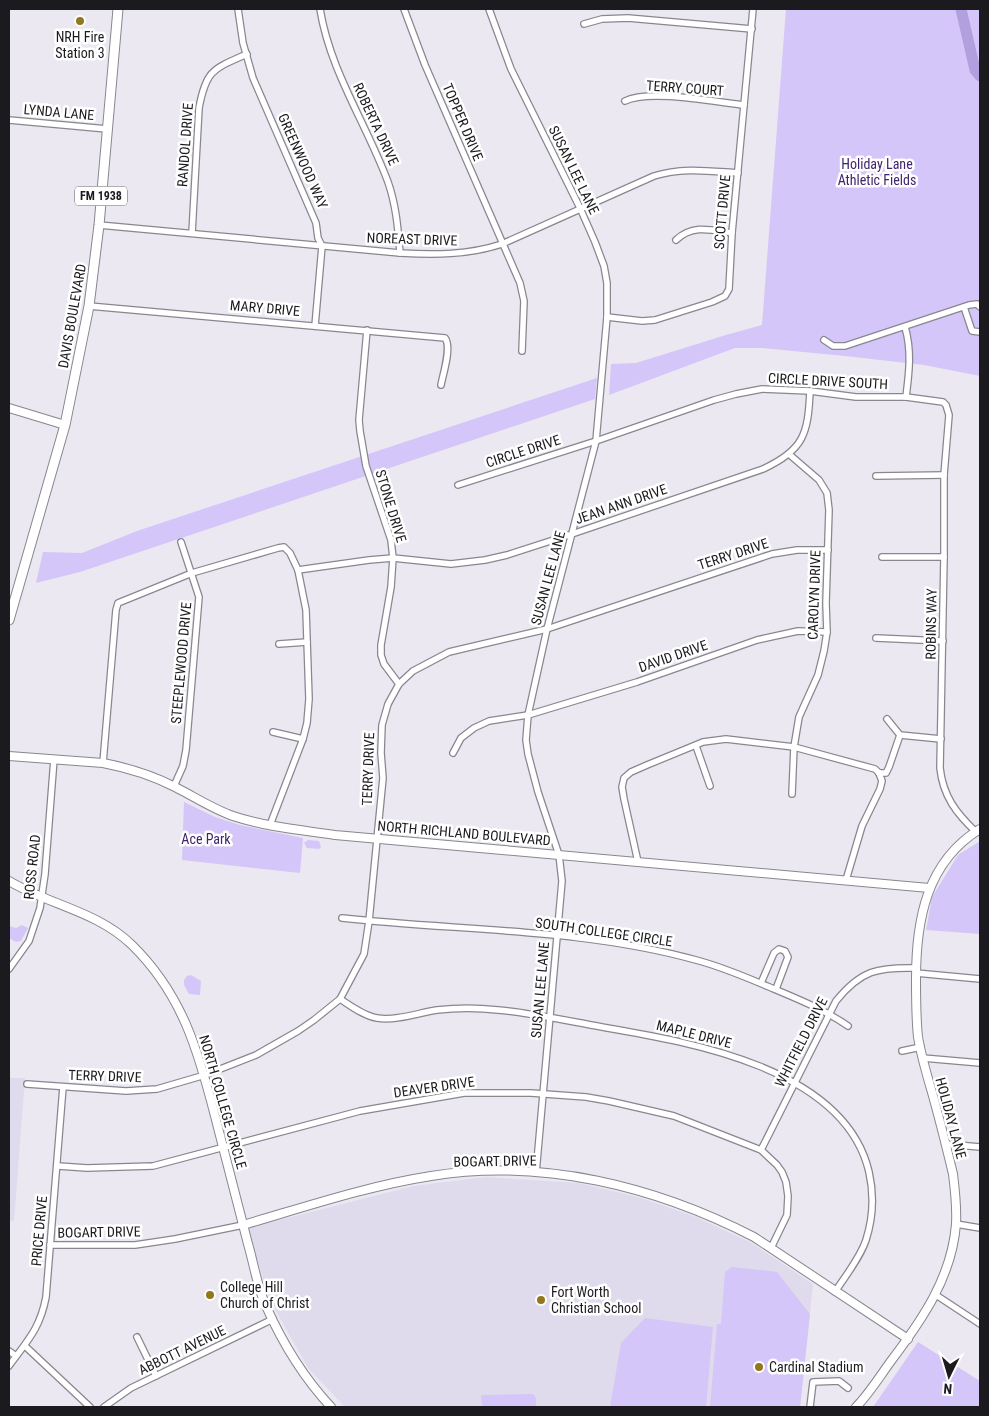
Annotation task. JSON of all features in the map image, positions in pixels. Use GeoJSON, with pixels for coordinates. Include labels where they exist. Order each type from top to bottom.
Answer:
{"type":"FeatureCollection","features":[{"type":"Feature","properties":{"kind":"main road","name":"DAVIS BOULEVARD"},"geometry":{"type":"LineString","coordinates":[[9,620],[65,425],[89,306],[99,224],[118,9]]}},
{"type":"Feature","properties":{"kind":"street","name":"GREENWOOD WAY"},"geometry":{"type":"LineString","coordinates":[[238,9],[243,42],[253,78],[310,207],[322,246],[315,326]]}},
{"type":"Feature","properties":{"kind":"street","name":"ROBERTA DRIVE"},"geometry":{"type":"LineString","coordinates":[[320,9],[322,24],[333,61],[388,183],[397,215],[400,253]]}},
{"type":"Feature","properties":{"kind":"street","name":"TOPPER DRIVE"},"geometry":{"type":"LineString","coordinates":[[404,9],[425,65],[523,290],[522,351]]}},
{"type":"Feature","properties":{"kind":"street","name":"SUSAN LEE LANE"},"geometry":{"type":"LineString","coordinates":[[489,9],[511,69],[580,208],[604,266],[607,283],[607,317],[596,441],[547,629],[528,715],[526,740],[538,792],[559,855],[562,881],[536,1173]]}},
{"type":"Feature","properties":{"kind":"street","name":"SCOTT DRIVE"},"geometry":{"type":"LineString","coordinates":[[607,317],[642,321],[655,320],[712,302],[724,296],[729,289],[732,233],[753,9]]}},
{"type":"Feature","properties":{"kind":"street"},"geometry":{"type":"LineString","coordinates":[[584,24],[602,19],[628,18],[752,30]]}},
{"type":"Feature","properties":{"kind":"street","name":"RANDOL DRIVE"},"geometry":{"type":"LineString","coordinates":[[192,233],[199,108],[205,82],[218,67],[247,54]]}},
{"type":"Feature","properties":{"kind":"street","name":"TERRY COURT"},"geometry":{"type":"LineString","coordinates":[[625,101],[631,98],[650,95],[744,105]]}},
{"type":"Feature","properties":{"kind":"street","name":"LYNDA LANE"},"geometry":{"type":"LineString","coordinates":[[9,120],[107,129]]}},
{"type":"Feature","properties":{"kind":"street","name":"NOREAST DRIVE"},"geometry":{"type":"LineString","coordinates":[[99,224],[400,253],[462,254],[485,250],[502,244],[580,208],[667,172],[690,169],[738,173]]}},
{"type":"Feature","properties":{"kind":"street"},"geometry":{"type":"LineString","coordinates":[[676,240],[682,234],[696,229],[732,233]]}},
{"type":"Feature","properties":{"kind":"street"},"geometry":{"type":"LineString","coordinates":[[824,340],[833,346],[844,346],[964,307],[977,304],[980,307]]}},
{"type":"Feature","properties":{"kind":"street","name":"MARY DRIVE"},"geometry":{"type":"LineString","coordinates":[[89,306],[445,338],[448,341],[448,348],[441,385]]}},
{"type":"Feature","properties":{"kind":"street"},"geometry":{"type":"LineString","coordinates":[[964,307],[972,332],[980,332]]}},
{"type":"Feature","properties":{"kind":"street"},"geometry":{"type":"LineString","coordinates":[[905,327],[910,346],[910,368],[906,397]]}},
{"type":"Feature","properties":{"kind":"street","name":"STONE DRIVE"},"geometry":{"type":"LineString","coordinates":[[367,330],[359,420],[366,466],[387,526],[393,558],[391,587],[381,654],[384,664],[399,684]]}},
{"type":"Feature","properties":{"kind":"street","name":"CIRCLE DRIVE SOUTH"},"geometry":{"type":"LineString","coordinates":[[596,441],[736,394],[762,389],[810,391],[856,398],[906,397],[943,402],[946,405]]}},
{"type":"Feature","properties":{"kind":"street"},"geometry":{"type":"LineString","coordinates":[[790,455],[796,448],[807,423],[810,391]]}},
{"type":"Feature","properties":{"kind":"street","name":"ROBINS WAY"},"geometry":{"type":"LineString","coordinates":[[946,405],[949,415],[944,475],[940,768],[942,782],[956,812],[978,830]]}},
{"type":"Feature","properties":{"kind":"street"},"geometry":{"type":"LineString","coordinates":[[9,408],[65,425]]}},
{"type":"Feature","properties":{"kind":"street","name":"CIRCLE DRIVE"},"geometry":{"type":"LineString","coordinates":[[458,485],[596,441]]}},
{"type":"Feature","properties":{"kind":"street","name":"JEAN ANN DRIVE"},"geometry":{"type":"LineString","coordinates":[[298,570],[393,558],[466,564],[507,555],[763,469],[782,461],[790,455]]}},
{"type":"Feature","properties":{"kind":"street","name":"CAROLYN DRIVE"},"geometry":{"type":"LineString","coordinates":[[790,455],[819,480],[827,493],[829,510],[827,632],[818,675],[799,717],[794,747],[792,794]]}},
{"type":"Feature","properties":{"kind":"street"},"geometry":{"type":"LineString","coordinates":[[876,476],[944,475]]}},
{"type":"Feature","properties":{"kind":"street","name":"STEEPLEWOOD DRIVE"},"geometry":{"type":"LineString","coordinates":[[174,786],[186,750],[199,597],[181,542]]}},
{"type":"Feature","properties":{"kind":"street"},"geometry":{"type":"LineString","coordinates":[[103,763],[118,603],[192,573],[284,547],[290,553],[298,570],[306,610],[309,699],[307,723],[303,739],[270,825]]}},
{"type":"Feature","properties":{"kind":"street","name":"TERRY DRIVE"},"geometry":{"type":"LineString","coordinates":[[27,1084],[126,1092],[150,1090],[205,1075],[256,1054],[298,1031],[340,1000],[364,954],[383,778],[381,753],[382,725],[388,704],[399,684],[413,671],[449,652],[547,629],[772,554],[797,550],[828,550]]}},
{"type":"Feature","properties":{"kind":"street"},"geometry":{"type":"LineString","coordinates":[[882,556],[944,557]]}},
{"type":"Feature","properties":{"kind":"street","name":"DAVID DRIVE"},"geometry":{"type":"LineString","coordinates":[[453,753],[461,738],[474,728],[488,721],[528,715],[637,682],[757,640],[798,630],[827,632]]}},
{"type":"Feature","properties":{"kind":"street"},"geometry":{"type":"LineString","coordinates":[[876,638],[943,641]]}},
{"type":"Feature","properties":{"kind":"street"},"geometry":{"type":"LineString","coordinates":[[279,644],[307,642]]}},
{"type":"Feature","properties":{"kind":"street"},"geometry":{"type":"LineString","coordinates":[[887,719],[900,735],[941,739]]}},
{"type":"Feature","properties":{"kind":"street"},"geometry":{"type":"LineString","coordinates":[[273,732],[303,739]]}},
{"type":"Feature","properties":{"kind":"street"},"geometry":{"type":"LineString","coordinates":[[879,773],[886,772],[890,767],[900,735]]}},
{"type":"Feature","properties":{"kind":"street"},"geometry":{"type":"LineString","coordinates":[[638,862],[622,787],[624,778],[631,772],[703,742],[726,740],[794,747],[875,769],[879,773],[882,781],[880,788],[862,826],[846,880]]}},
{"type":"Feature","properties":{"kind":"street"},"geometry":{"type":"LineString","coordinates":[[696,746],[710,786]]}},
{"type":"Feature","properties":{"kind":"street","name":"NORTH RICHLAND BOULEVARD"},"geometry":{"type":"LineString","coordinates":[[9,756],[103,763],[139,771],[174,786],[207,805],[234,816],[270,825],[335,835],[929,888]]}},
{"type":"Feature","properties":{"kind":"street","name":"ROSS ROAD"},"geometry":{"type":"LineString","coordinates":[[9,969],[29,941],[42,896],[54,759]]}},
{"type":"Feature","properties":{"kind":"street","name":"HOLIDAY LANE"},"geometry":{"type":"LineString","coordinates":[[856,1407],[908,1339],[936,1295],[945,1273],[953,1244],[956,1224],[953,1174],[920,1047],[917,1026],[916,971],[920,921],[929,888],[947,858],[978,830]]}},
{"type":"Feature","properties":{"kind":"street","name":"NORTH COLLEGE CIRCLE"},"geometry":{"type":"LineString","coordinates":[[9,881],[23,890],[42,896],[104,923],[131,945],[151,966],[172,995],[185,1020],[205,1075],[243,1225],[266,1305],[300,1369],[329,1405]]}},
{"type":"Feature","properties":{"kind":"street","name":"SOUTH COLLEGE CIRCLE"},"geometry":{"type":"LineString","coordinates":[[342,918],[557,936],[622,944],[668,953],[697,960],[776,989],[830,1014],[848,1026]]}},
{"type":"Feature","properties":{"kind":"street"},"geometry":{"type":"LineString","coordinates":[[761,983],[774,954],[779,949],[785,951],[788,957],[776,989]]}},
{"type":"Feature","properties":{"kind":"street","name":"WHITFIELD DRIVE"},"geometry":{"type":"LineString","coordinates":[[760,1150],[836,1000],[845,989],[857,980],[883,968],[980,979]]}},
{"type":"Feature","properties":{"kind":"street","name":"MAPLE DRIVE"},"geometry":{"type":"LineString","coordinates":[[340,1000],[378,1018],[439,1010],[497,1010],[676,1040],[736,1057],[813,1094],[844,1122],[862,1148],[871,1181],[871,1219],[866,1239],[860,1254],[835,1292]]}},
{"type":"Feature","properties":{"kind":"street"},"geometry":{"type":"LineString","coordinates":[[902,1051],[920,1047]]}},
{"type":"Feature","properties":{"kind":"street"},"geometry":{"type":"LineString","coordinates":[[923,1058],[980,1063]]}},
{"type":"Feature","properties":{"kind":"street","name":"PRICE DRIVE"},"geometry":{"type":"LineString","coordinates":[[9,1366],[34,1332],[44,1310],[58,1166],[63,1087]]}},
{"type":"Feature","properties":{"kind":"street","name":"DEAVER DRIVE"},"geometry":{"type":"LineString","coordinates":[[58,1166],[87,1168],[153,1166],[360,1111],[446,1095],[464,1093],[542,1094],[609,1101],[674,1116],[760,1150],[778,1165],[786,1182],[788,1196],[787,1215],[771,1248]]}},
{"type":"Feature","properties":{"kind":"street"},"geometry":{"type":"LineString","coordinates":[[946,1144],[980,1147]]}},
{"type":"Feature","properties":{"kind":"street","name":"BOGART DRIVE"},"geometry":{"type":"LineString","coordinates":[[50,1245],[135,1245],[175,1239],[243,1225],[392,1183],[432,1176],[487,1171],[536,1173],[593,1179],[647,1192],[707,1214],[754,1237],[908,1339]]}},
{"type":"Feature","properties":{"kind":"street"},"geometry":{"type":"LineString","coordinates":[[956,1224],[980,1228]]}},
{"type":"Feature","properties":{"kind":"street"},"geometry":{"type":"LineString","coordinates":[[936,1295],[980,1324]]}},
{"type":"Feature","properties":{"kind":"street","name":"ABBOTT AVENUE"},"geometry":{"type":"LineString","coordinates":[[104,1407],[131,1388],[273,1319]]}},
{"type":"Feature","properties":{"kind":"street"},"geometry":{"type":"LineString","coordinates":[[137,1337],[156,1376]]}},
{"type":"Feature","properties":{"kind":"street"},"geometry":{"type":"LineString","coordinates":[[25,1346],[90,1407]]}},
{"type":"Feature","properties":{"kind":"street"},"geometry":{"type":"LineString","coordinates":[[9,1352],[16,1356]]}},
{"type":"Feature","properties":{"kind":"street"},"geometry":{"type":"LineString","coordinates":[[810,1407],[813,1382],[839,1381],[848,1388]]}},
{"type":"Feature","properties":{"kind":"shaded area"},"geometry":{"type":"Polygon","coordinates":[[[9,1078],[25,1078],[14,1221],[9,1220],[9,1078]]]}},
{"type":"Feature","properties":{"kind":"shaded area","name":"Fort Worth Christian School"},"geometry":{"type":"Polygon","coordinates":[[[486,1177],[579,1183],[638,1197],[696,1217],[750,1242],[813,1284],[800,1407],[345,1407],[308,1368],[277,1313],[265,1286],[248,1228],[413,1186],[486,1177]]]}},
{"type":"Feature","properties":{"kind":"green space","name":"Holiday Lane Athletic Fields"},"geometry":{"type":"Polygon","coordinates":[[[786,9],[980,9],[980,376],[924,365],[762,348],[735,348],[609,395],[611,364],[636,363],[762,325],[786,9]]]}},
{"type":"Feature","properties":{"kind":"green space"},"geometry":{"type":"Polygon","coordinates":[[[597,378],[595,399],[80,572],[36,583],[43,552],[82,553],[137,531],[597,378]]]}},
{"type":"Feature","properties":{"kind":"green space","name":"Ace Park"},"geometry":{"type":"Polygon","coordinates":[[[184,802],[215,817],[240,825],[303,838],[300,873],[182,860],[184,802]]]}},
{"type":"Feature","properties":{"kind":"green space"},"geometry":{"type":"Polygon","coordinates":[[[308,840],[319,841],[321,847],[319,849],[307,848],[304,843],[308,840]]]}},
{"type":"Feature","properties":{"kind":"green space"},"geometry":{"type":"Polygon","coordinates":[[[980,841],[980,934],[926,930],[932,897],[958,855],[980,841]]]}},
{"type":"Feature","properties":{"kind":"green space"},"geometry":{"type":"Polygon","coordinates":[[[22,925],[28,928],[21,941],[16,942],[9,938],[9,926],[16,928],[22,925]]]}},
{"type":"Feature","properties":{"kind":"green space"},"geometry":{"type":"Polygon","coordinates":[[[191,975],[201,981],[200,995],[189,994],[184,985],[184,980],[187,976],[191,975]]]}},
{"type":"Feature","properties":{"kind":"green space","name":"Cardinal Stadium"},"geometry":{"type":"Polygon","coordinates":[[[732,1267],[777,1272],[810,1314],[800,1407],[710,1407],[717,1324],[721,1324],[725,1272],[732,1267]]]}},
{"type":"Feature","properties":{"kind":"green space"},"geometry":{"type":"Polygon","coordinates":[[[645,1318],[713,1327],[706,1407],[610,1407],[621,1343],[645,1318]]]}},
{"type":"Feature","properties":{"kind":"green space"},"geometry":{"type":"Polygon","coordinates":[[[918,1342],[980,1381],[980,1407],[873,1407],[918,1342]]]}},
{"type":"Feature","properties":{"kind":"green space"},"geometry":{"type":"Polygon","coordinates":[[[533,1394],[536,1398],[536,1407],[482,1407],[481,1395],[533,1394]]]}},
{"type":"Feature","properties":{"kind":"waterway"},"geometry":{"type":"LineString","coordinates":[[961,9],[975,70],[980,76]]}},
{"type":"Feature","properties":{"kind":"place","name":"NRH Fire Station 3"},"geometry":{"type":"Point","coordinates":[80,21]}},
{"type":"Feature","properties":{"kind":"place","name":"College Hill Church of Christ"},"geometry":{"type":"Point","coordinates":[210,1295]}},
{"type":"Feature","properties":{"kind":"place","name":"Fort Worth Christian School"},"geometry":{"type":"Point","coordinates":[541,1300]}},
{"type":"Feature","properties":{"kind":"place","name":"Cardinal Stadium"},"geometry":{"type":"Point","coordinates":[759,1367]}}]}
